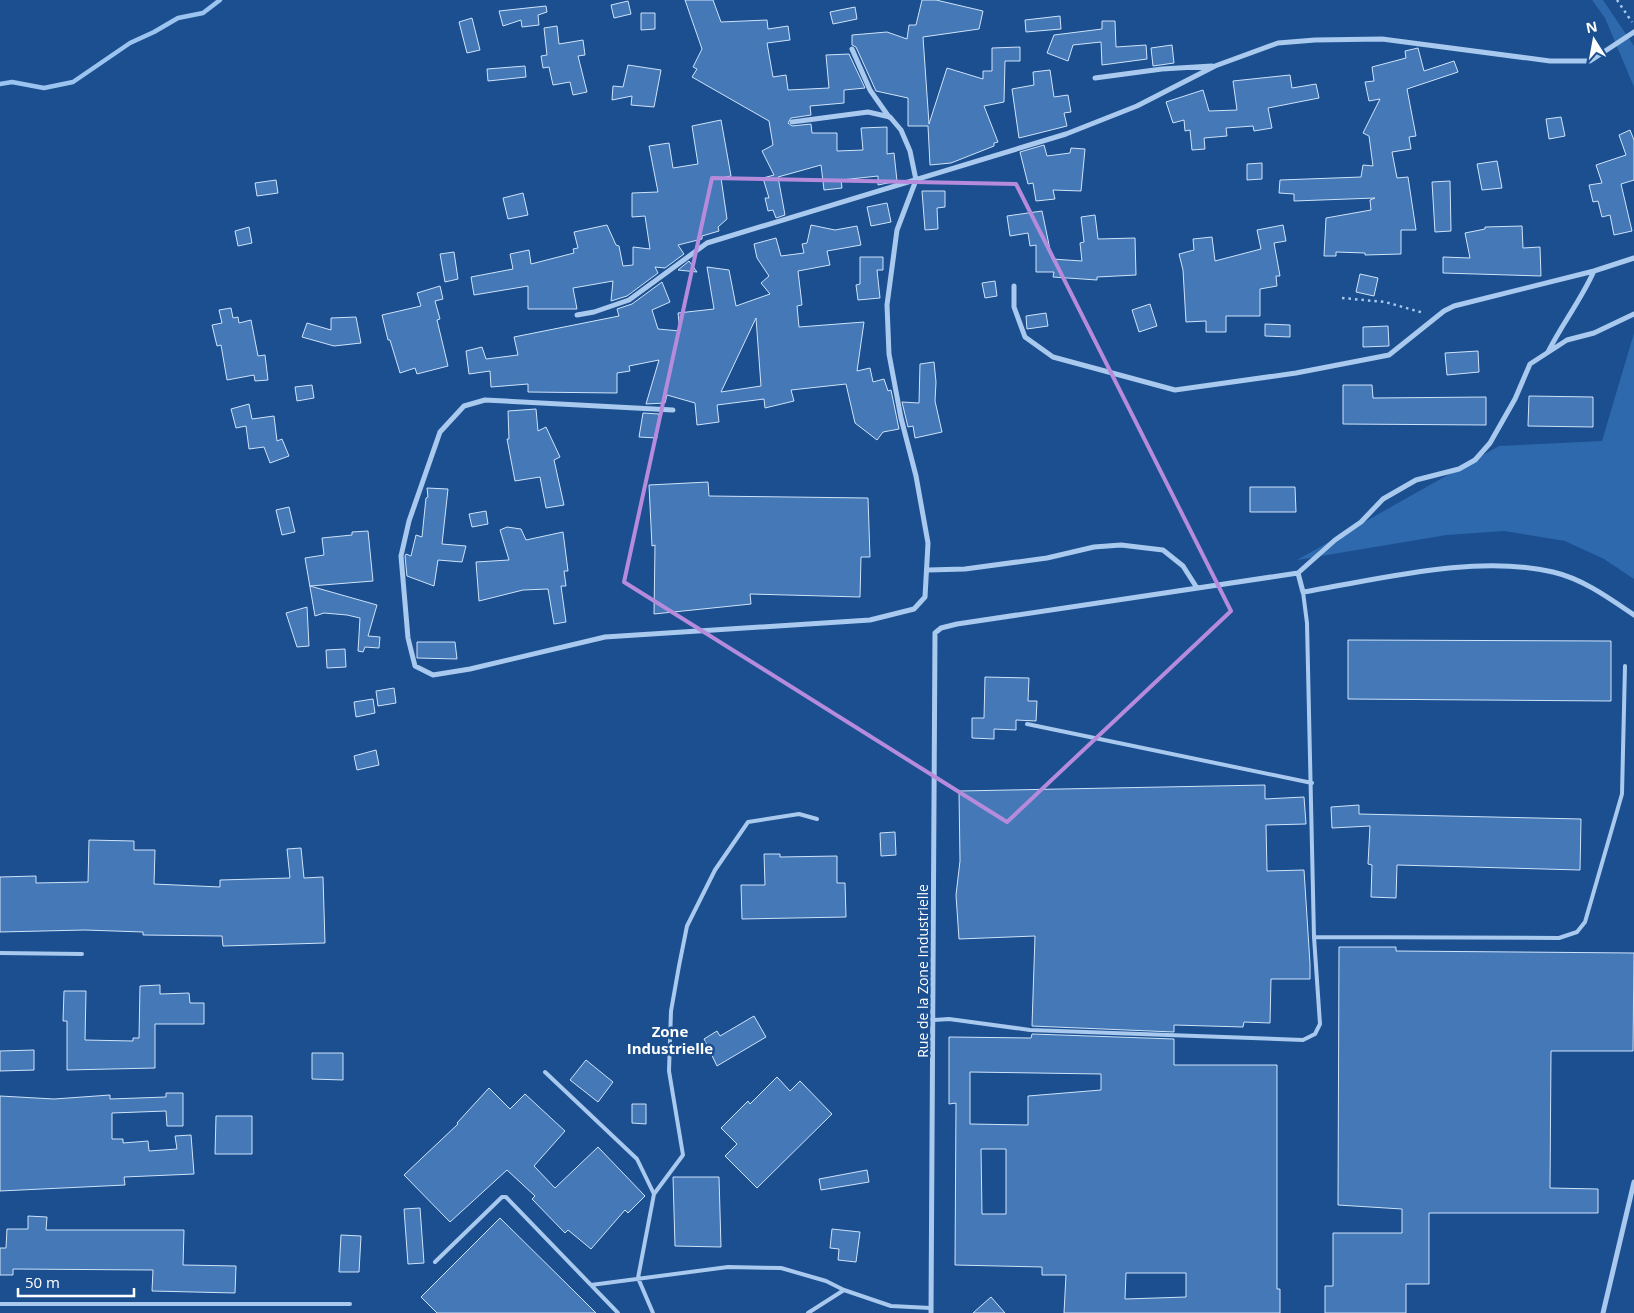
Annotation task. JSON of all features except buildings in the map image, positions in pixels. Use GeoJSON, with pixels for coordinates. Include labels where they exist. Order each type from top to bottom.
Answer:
{"type":"FeatureCollection","features":[{"type":"Feature","properties":{"kind":"street"},"geometry":{"type":"LineString","coordinates":[[577,316],[629,300],[707,243],[1066,134],[1138,106],[1216,66],[1278,43],[1315,40],[1382,39],[1550,61],[1590,61],[1634,32]]}},
{"type":"Feature","properties":{"kind":"street"},"geometry":{"type":"LineString","coordinates":[[673,410],[485,400],[464,406],[440,432],[409,521],[401,556],[408,638],[415,666],[433,675],[470,669],[604,637],[870,620],[914,609],[925,597],[928,543],[916,476],[889,354],[887,304],[897,230],[916,180],[910,151],[901,130],[870,90],[852,49]]}},
{"type":"Feature","properties":{"kind":"street"},"geometry":{"type":"LineString","coordinates":[[1095,78],[1162,69],[1216,66]]}},
{"type":"Feature","properties":{"kind":"street"},"geometry":{"type":"LineString","coordinates":[[792,122],[868,112],[890,117]]}},
{"type":"Feature","properties":{"kind":"street"},"geometry":{"type":"LineString","coordinates":[[1014,286],[1014,307],[1025,337],[1053,357],[1175,390],[1296,373],[1389,355],[1444,311],[1471,301],[1506,294],[1634,258]]}},
{"type":"Feature","properties":{"kind":"street"},"geometry":{"type":"LineString","coordinates":[[1548,353],[1560,328],[1582,298],[1594,270]]}},
{"type":"Feature","properties":{"kind":"street"},"geometry":{"type":"LineString","coordinates":[[928,570],[981,567],[1047,558],[1094,547],[1121,545],[1163,550],[1183,566],[1197,588],[1298,573],[1335,540],[1361,522],[1384,499],[1416,480],[1459,469],[1475,460],[1490,443],[1515,399],[1530,364],[1567,340],[1594,333],[1634,314]]}},
{"type":"Feature","properties":{"kind":"street"},"geometry":{"type":"LineString","coordinates":[[1298,573],[1303,592],[1449,569],[1503,565],[1554,572],[1591,586],[1634,615]]}},
{"type":"Feature","properties":{"kind":"street","name":"Rue de la Zone Industrielle"},"geometry":{"type":"LineString","coordinates":[[931,1311],[934,1020],[934,638],[937,630],[957,624],[1197,588]]}},
{"type":"Feature","properties":{"kind":"street"},"geometry":{"type":"LineString","coordinates":[[1603,1313],[1634,1182]]}},
{"type":"Feature","properties":{"kind":"lane"},"geometry":{"type":"LineString","coordinates":[[934,1020],[949,1020],[1030,1030],[1303,1040],[1314,1034],[1320,1024],[1314,937],[1307,623],[1303,592]]}},
{"type":"Feature","properties":{"kind":"lane"},"geometry":{"type":"LineString","coordinates":[[1314,937],[1560,938],[1576,932],[1584,922],[1622,794],[1626,666]]}},
{"type":"Feature","properties":{"kind":"lane"},"geometry":{"type":"LineString","coordinates":[[1027,724],[1312,783]]}},
{"type":"Feature","properties":{"kind":"lane"},"geometry":{"type":"LineString","coordinates":[[653,1313],[638,1278],[654,1194],[683,1155],[669,1071],[671,1010],[687,926],[715,870],[748,822],[798,814],[817,819]]}},
{"type":"Feature","properties":{"kind":"lane"},"geometry":{"type":"LineString","coordinates":[[0,953],[82,954]]}},
{"type":"Feature","properties":{"kind":"lane"},"geometry":{"type":"LineString","coordinates":[[545,1072],[637,1159],[654,1194]]}},
{"type":"Feature","properties":{"kind":"lane"},"geometry":{"type":"LineString","coordinates":[[435,1262],[504,1196],[618,1313]]}},
{"type":"Feature","properties":{"kind":"lane"},"geometry":{"type":"LineString","coordinates":[[591,1285],[728,1268],[781,1268],[826,1281],[844,1290],[891,1306],[931,1311]]}},
{"type":"Feature","properties":{"kind":"lane"},"geometry":{"type":"LineString","coordinates":[[808,1313],[844,1290]]}},
{"type":"Feature","properties":{"kind":"lane"},"geometry":{"type":"LineString","coordinates":[[0,1304],[350,1304]]}},
{"type":"Feature","properties":{"kind":"path"},"geometry":{"type":"LineString","coordinates":[[1617,0],[1634,25]]}},
{"type":"Feature","properties":{"kind":"path"},"geometry":{"type":"LineString","coordinates":[[1342,298],[1385,302],[1419,313],[1444,311]]}},
{"type":"Feature","properties":{"kind":"highlighted area"},"geometry":{"type":"Polygon","coordinates":[[[712,178],[1016,184],[1231,611],[1007,822],[624,582],[712,178]]]}},
{"type":"Feature","properties":{"kind":"shaded area"},"geometry":{"type":"Polygon","coordinates":[[[1592,0],[1603,0],[1634,46],[1634,87],[1605,18],[1592,0]]]}},
{"type":"Feature","properties":{"kind":"shaded area"},"geometry":{"type":"Polygon","coordinates":[[[1634,333],[1634,579],[1604,559],[1565,541],[1504,531],[1447,535],[1297,560],[1499,446],[1602,441],[1634,333]]]}},
{"type":"Feature","properties":{"kind":"waterway"},"geometry":{"type":"LineString","coordinates":[[0,84],[12,82],[44,88],[73,82],[130,43],[178,18],[203,13],[220,0]]}},
{"type":"Feature","properties":{"kind":"district","name":"Zone Industrielle"},"geometry":{"type":"Point","coordinates":[670,1040]}}]}
